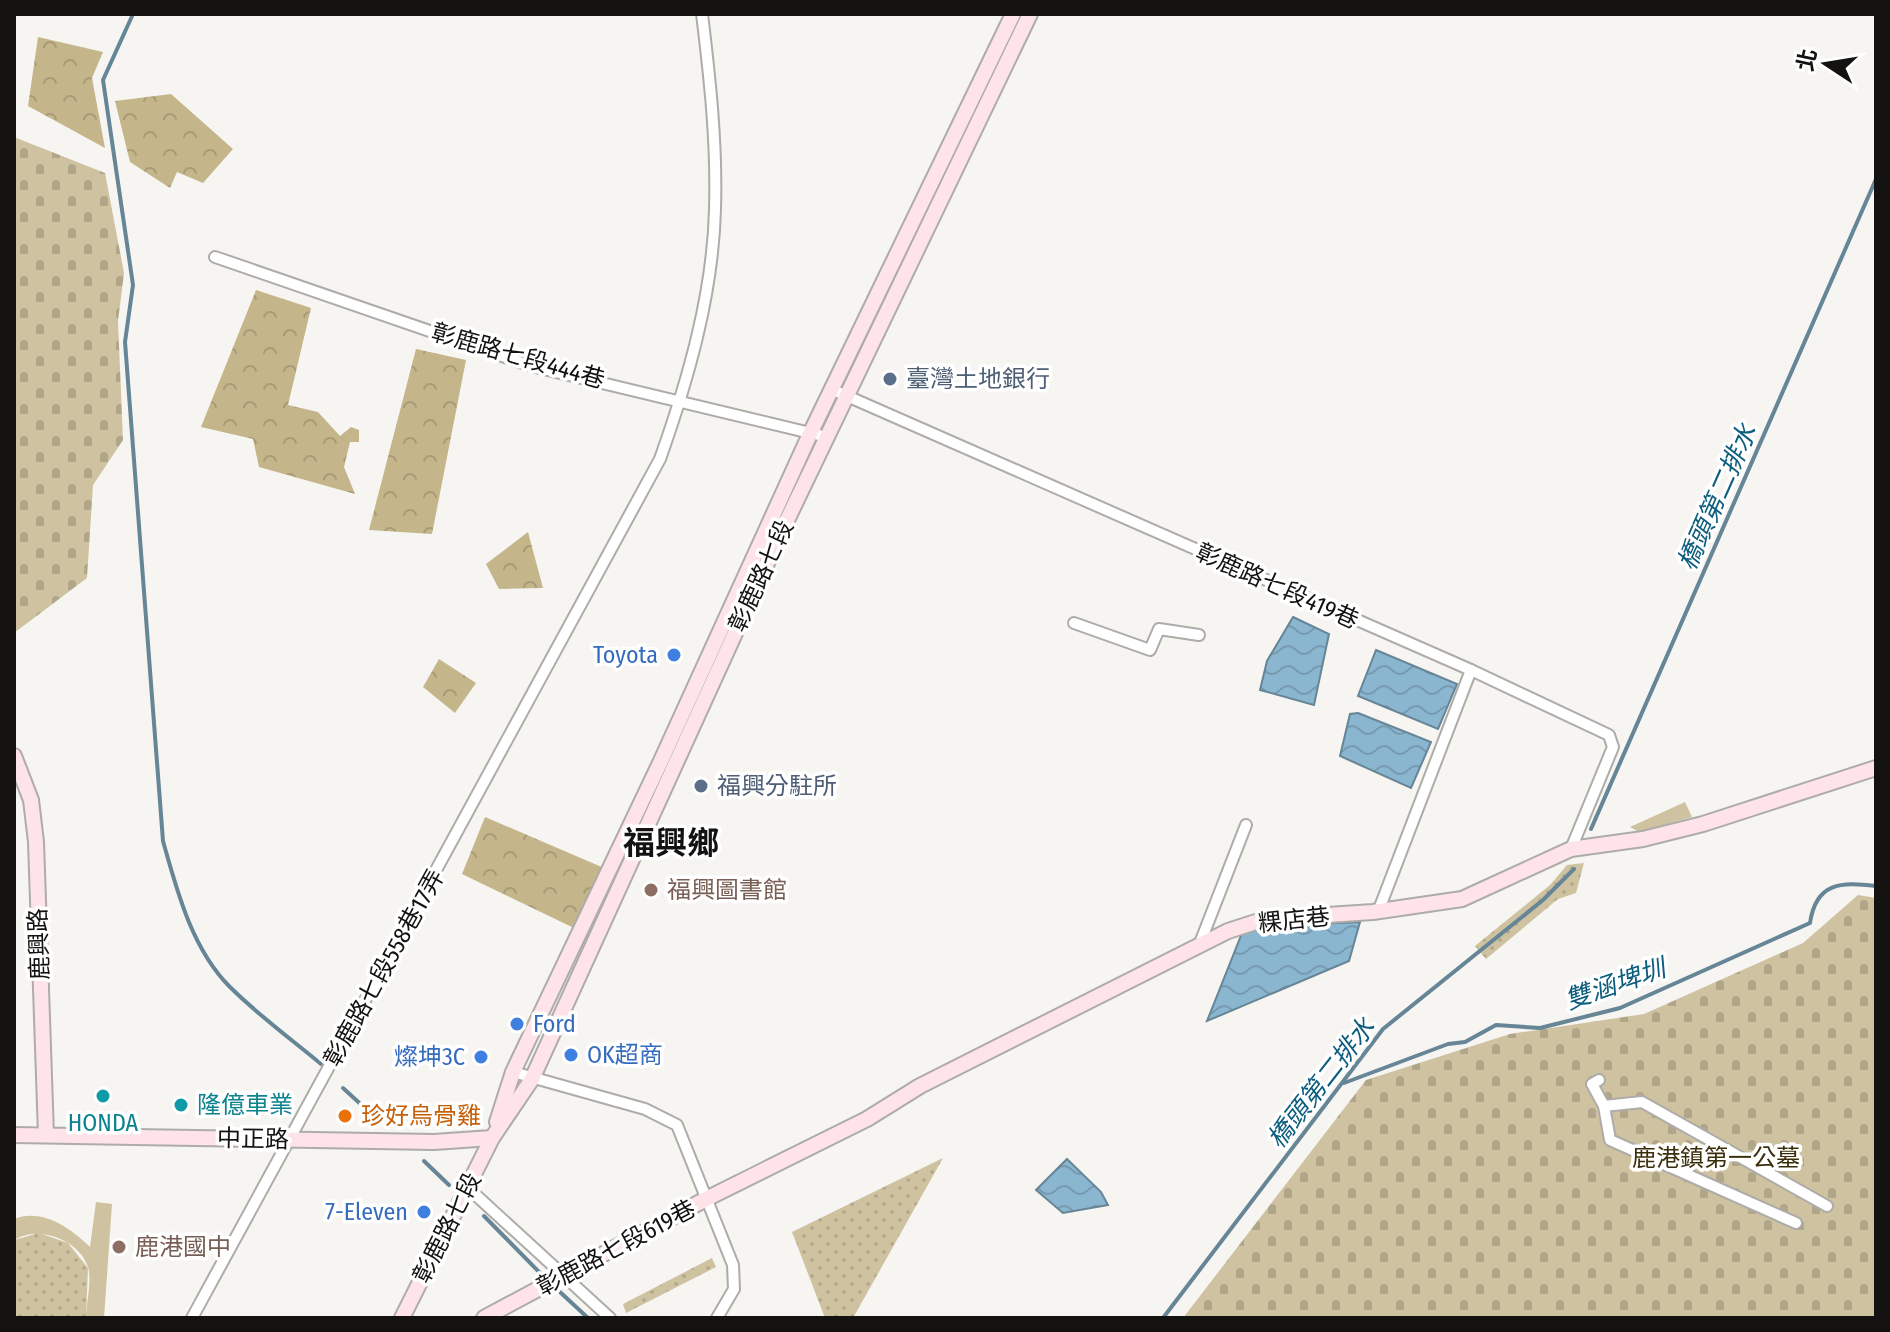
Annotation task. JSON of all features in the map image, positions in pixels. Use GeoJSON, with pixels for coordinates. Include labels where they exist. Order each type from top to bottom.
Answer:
{"type":"FeatureCollection","features":[{"type":"Feature","properties":{"kind":"main road","name":"彰鹿路七段"},"geometry":{"type":"LineString","coordinates":[[492,1138],[513,1072],[654,778],[831,389],[1013,14]]}},
{"type":"Feature","properties":{"kind":"main road","name":"彰鹿路七段"},"geometry":{"type":"LineString","coordinates":[[406,1316],[492,1138],[532,1079],[827,437],[1030,14]]}},
{"type":"Feature","properties":{"kind":"main road","name":"鹿興路"},"geometry":{"type":"LineString","coordinates":[[15,759],[31,800],[36,842],[46,1135]]}},
{"type":"Feature","properties":{"kind":"main road","name":"粿店巷"},"geometry":{"type":"LineString","coordinates":[[706,1199],[1200,943],[1265,919],[1378,912],[1462,899],[1571,849],[1643,839],[1703,824],[1876,768]]}},
{"type":"Feature","properties":{"kind":"main road","name":"中正路"},"geometry":{"type":"LineString","coordinates":[[14,1135],[434,1142],[492,1138]]}},
{"type":"Feature","properties":{"kind":"main road","name":"彰鹿路七段619巷"},"geometry":{"type":"LineString","coordinates":[[484,1318],[565,1278],[706,1199]]}},
{"type":"Feature","properties":{"kind":"street","name":"彰鹿路七段558巷17弄"},"geometry":{"type":"LineString","coordinates":[[192,1318],[660,459],[680,400],[703,307],[715,212],[715,156],[702,14]]}},
{"type":"Feature","properties":{"kind":"street","name":"彰鹿路七段444巷"},"geometry":{"type":"LineString","coordinates":[[215,257],[531,366],[827,437]]}},
{"type":"Feature","properties":{"kind":"street","name":"彰鹿路七段419巷"},"geometry":{"type":"LineString","coordinates":[[831,389],[1471,670],[1609,735],[1613,747],[1571,849]]}},
{"type":"Feature","properties":{"kind":"street"},"geometry":{"type":"LineString","coordinates":[[1074,623],[1150,650],[1159,629],[1199,635]]}},
{"type":"Feature","properties":{"kind":"street"},"geometry":{"type":"LineString","coordinates":[[1378,912],[1471,670]]}},
{"type":"Feature","properties":{"kind":"street"},"geometry":{"type":"LineString","coordinates":[[1200,943],[1246,825]]}},
{"type":"Feature","properties":{"kind":"street"},"geometry":{"type":"LineString","coordinates":[[513,1072],[660,1115],[677,1125],[733,1265],[734,1289],[717,1318]]}},
{"type":"Feature","properties":{"kind":"street"},"geometry":{"type":"LineString","coordinates":[[1592,1084],[1604,1106],[1610,1140],[1796,1223]]}},
{"type":"Feature","properties":{"kind":"street"},"geometry":{"type":"LineString","coordinates":[[1604,1106],[1642,1102],[1827,1206]]}},
{"type":"Feature","properties":{"kind":"street"},"geometry":{"type":"LineString","coordinates":[[467,1187],[610,1318]]}},
{"type":"Feature","properties":{"kind":"green space"},"geometry":{"type":"Polygon","coordinates":[[[38,37],[103,52],[92,78],[105,148],[28,106],[38,37]]]}},
{"type":"Feature","properties":{"kind":"green space"},"geometry":{"type":"Polygon","coordinates":[[[171,94],[233,149],[203,183],[177,172],[170,188],[130,162],[115,101],[171,94]]]}},
{"type":"Feature","properties":{"kind":"green space"},"geometry":{"type":"Polygon","coordinates":[[[14,137],[105,173],[124,273],[118,321],[123,440],[93,485],[87,578],[14,633],[14,137]]]}},
{"type":"Feature","properties":{"kind":"green space"},"geometry":{"type":"Polygon","coordinates":[[[256,290],[311,308],[288,405],[318,412],[340,436],[351,427],[359,430],[359,442],[350,442],[344,467],[355,494],[259,467],[253,439],[201,427],[256,290]]]}},
{"type":"Feature","properties":{"kind":"green space"},"geometry":{"type":"Polygon","coordinates":[[[416,349],[466,360],[432,534],[369,530],[416,349]]]}},
{"type":"Feature","properties":{"kind":"green space"},"geometry":{"type":"Polygon","coordinates":[[[528,532],[543,588],[499,589],[486,564],[528,532]]]}},
{"type":"Feature","properties":{"kind":"green space"},"geometry":{"type":"Polygon","coordinates":[[[439,659],[476,683],[455,713],[423,687],[439,659]]]}},
{"type":"Feature","properties":{"kind":"green space"},"geometry":{"type":"Polygon","coordinates":[[[1685,802],[1692,817],[1639,832],[1630,827],[1685,802]]]}},
{"type":"Feature","properties":{"kind":"green space"},"geometry":{"type":"Polygon","coordinates":[[[485,817],[604,868],[576,929],[462,874],[485,817]]]}},
{"type":"Feature","properties":{"kind":"green space"},"geometry":{"type":"Polygon","coordinates":[[[1584,863],[1576,893],[1558,899],[1486,959],[1475,946],[1550,885],[1567,865],[1584,863]]]}},
{"type":"Feature","properties":{"kind":"green space","name":"鹿港鎮第一公墓"},"geometry":{"type":"Polygon","coordinates":[[[1858,895],[1876,898],[1876,1318],[1183,1318],[1366,1080],[1510,1034],[1644,1014],[1803,943],[1858,895]]]}},
{"type":"Feature","properties":{"kind":"green space"},"geometry":{"type":"Polygon","coordinates":[[[943,1158],[853,1318],[825,1318],[792,1232],[943,1158]]]}},
{"type":"Feature","properties":{"kind":"green space"},"geometry":{"type":"Polygon","coordinates":[[[96,1202],[112,1204],[104,1318],[86,1318],[89,1279],[83,1257],[57,1237],[34,1234],[14,1240],[14,1219],[25,1216],[46,1218],[65,1227],[90,1247],[96,1202]]]}},
{"type":"Feature","properties":{"kind":"green space"},"geometry":{"type":"Polygon","coordinates":[[[39,1233],[68,1243],[88,1268],[86,1318],[14,1318],[14,1240],[39,1233]]]}},
{"type":"Feature","properties":{"kind":"green space"},"geometry":{"type":"Polygon","coordinates":[[[712,1258],[716,1267],[626,1313],[623,1304],[712,1258]]]}},
{"type":"Feature","properties":{"kind":"water"},"geometry":{"type":"Polygon","coordinates":[[[1293,617],[1329,634],[1314,705],[1260,690],[1267,661],[1293,617]]]}},
{"type":"Feature","properties":{"kind":"water"},"geometry":{"type":"Polygon","coordinates":[[[1376,650],[1457,684],[1438,729],[1358,696],[1376,650]]]}},
{"type":"Feature","properties":{"kind":"water"},"geometry":{"type":"Polygon","coordinates":[[[1358,713],[1431,742],[1411,788],[1340,756],[1350,714],[1358,713]]]}},
{"type":"Feature","properties":{"kind":"water"},"geometry":{"type":"Polygon","coordinates":[[[1360,922],[1349,961],[1207,1021],[1242,933],[1268,926],[1360,922]]]}},
{"type":"Feature","properties":{"kind":"water"},"geometry":{"type":"Polygon","coordinates":[[[1067,1159],[1101,1192],[1108,1205],[1063,1213],[1036,1190],[1067,1159]]]}},
{"type":"Feature","properties":{"kind":"waterway"},"geometry":{"type":"LineString","coordinates":[[133,14],[103,80],[133,285],[125,342],[163,841],[188,918],[205,955],[217,972],[252,1007],[321,1064]]}},
{"type":"Feature","properties":{"kind":"waterway","name":"橋頭第二排水"},"geometry":{"type":"LineString","coordinates":[[1591,829],[1876,179]]}},
{"type":"Feature","properties":{"kind":"waterway","name":"橋頭第二排水"},"geometry":{"type":"LineString","coordinates":[[1163,1318],[1383,1029],[1543,900],[1574,869]]}},
{"type":"Feature","properties":{"kind":"waterway","name":"雙涵埤圳"},"geometry":{"type":"LineString","coordinates":[[1344,1083],[1448,1044],[1465,1042],[1496,1025],[1540,1028],[1620,1008],[1810,923],[1818,899],[1832,888],[1852,884],[1876,886]]}},
{"type":"Feature","properties":{"kind":"waterway"},"geometry":{"type":"LineString","coordinates":[[343,1088],[378,1120]]}},
{"type":"Feature","properties":{"kind":"waterway"},"geometry":{"type":"LineString","coordinates":[[424,1161],[449,1185]]}},
{"type":"Feature","properties":{"kind":"waterway"},"geometry":{"type":"LineString","coordinates":[[484,1216],[543,1276]]}},
{"type":"Feature","properties":{"kind":"waterway"},"geometry":{"type":"LineString","coordinates":[[560,1292],[588,1318]]}},
{"type":"Feature","properties":{"kind":"place","name":"臺灣土地銀行"},"geometry":{"type":"Point","coordinates":[890,379]}},
{"type":"Feature","properties":{"kind":"place","name":"Toyota"},"geometry":{"type":"Point","coordinates":[674,655]}},
{"type":"Feature","properties":{"kind":"place","name":"福興分駐所"},"geometry":{"type":"Point","coordinates":[701,786]}},
{"type":"Feature","properties":{"kind":"place","name":"福興圖書館"},"geometry":{"type":"Point","coordinates":[651,890]}},
{"type":"Feature","properties":{"kind":"place","name":"Ford"},"geometry":{"type":"Point","coordinates":[517,1024]}},
{"type":"Feature","properties":{"kind":"place","name":"OK超商"},"geometry":{"type":"Point","coordinates":[571,1055]}},
{"type":"Feature","properties":{"kind":"place","name":"燦坤3C"},"geometry":{"type":"Point","coordinates":[481,1057]}},
{"type":"Feature","properties":{"kind":"place","name":"HONDA"},"geometry":{"type":"Point","coordinates":[103,1096]}},
{"type":"Feature","properties":{"kind":"place","name":"隆億車業"},"geometry":{"type":"Point","coordinates":[181,1105]}},
{"type":"Feature","properties":{"kind":"place","name":"珍好烏骨雞"},"geometry":{"type":"Point","coordinates":[345,1116]}},
{"type":"Feature","properties":{"kind":"place","name":"7-Eleven"},"geometry":{"type":"Point","coordinates":[424,1212]}},
{"type":"Feature","properties":{"kind":"place","name":"鹿港國中"},"geometry":{"type":"Point","coordinates":[119,1247]}},
{"type":"Feature","properties":{"kind":"district","name":"福興鄉"},"geometry":{"type":"Point","coordinates":[671,843]}}]}
